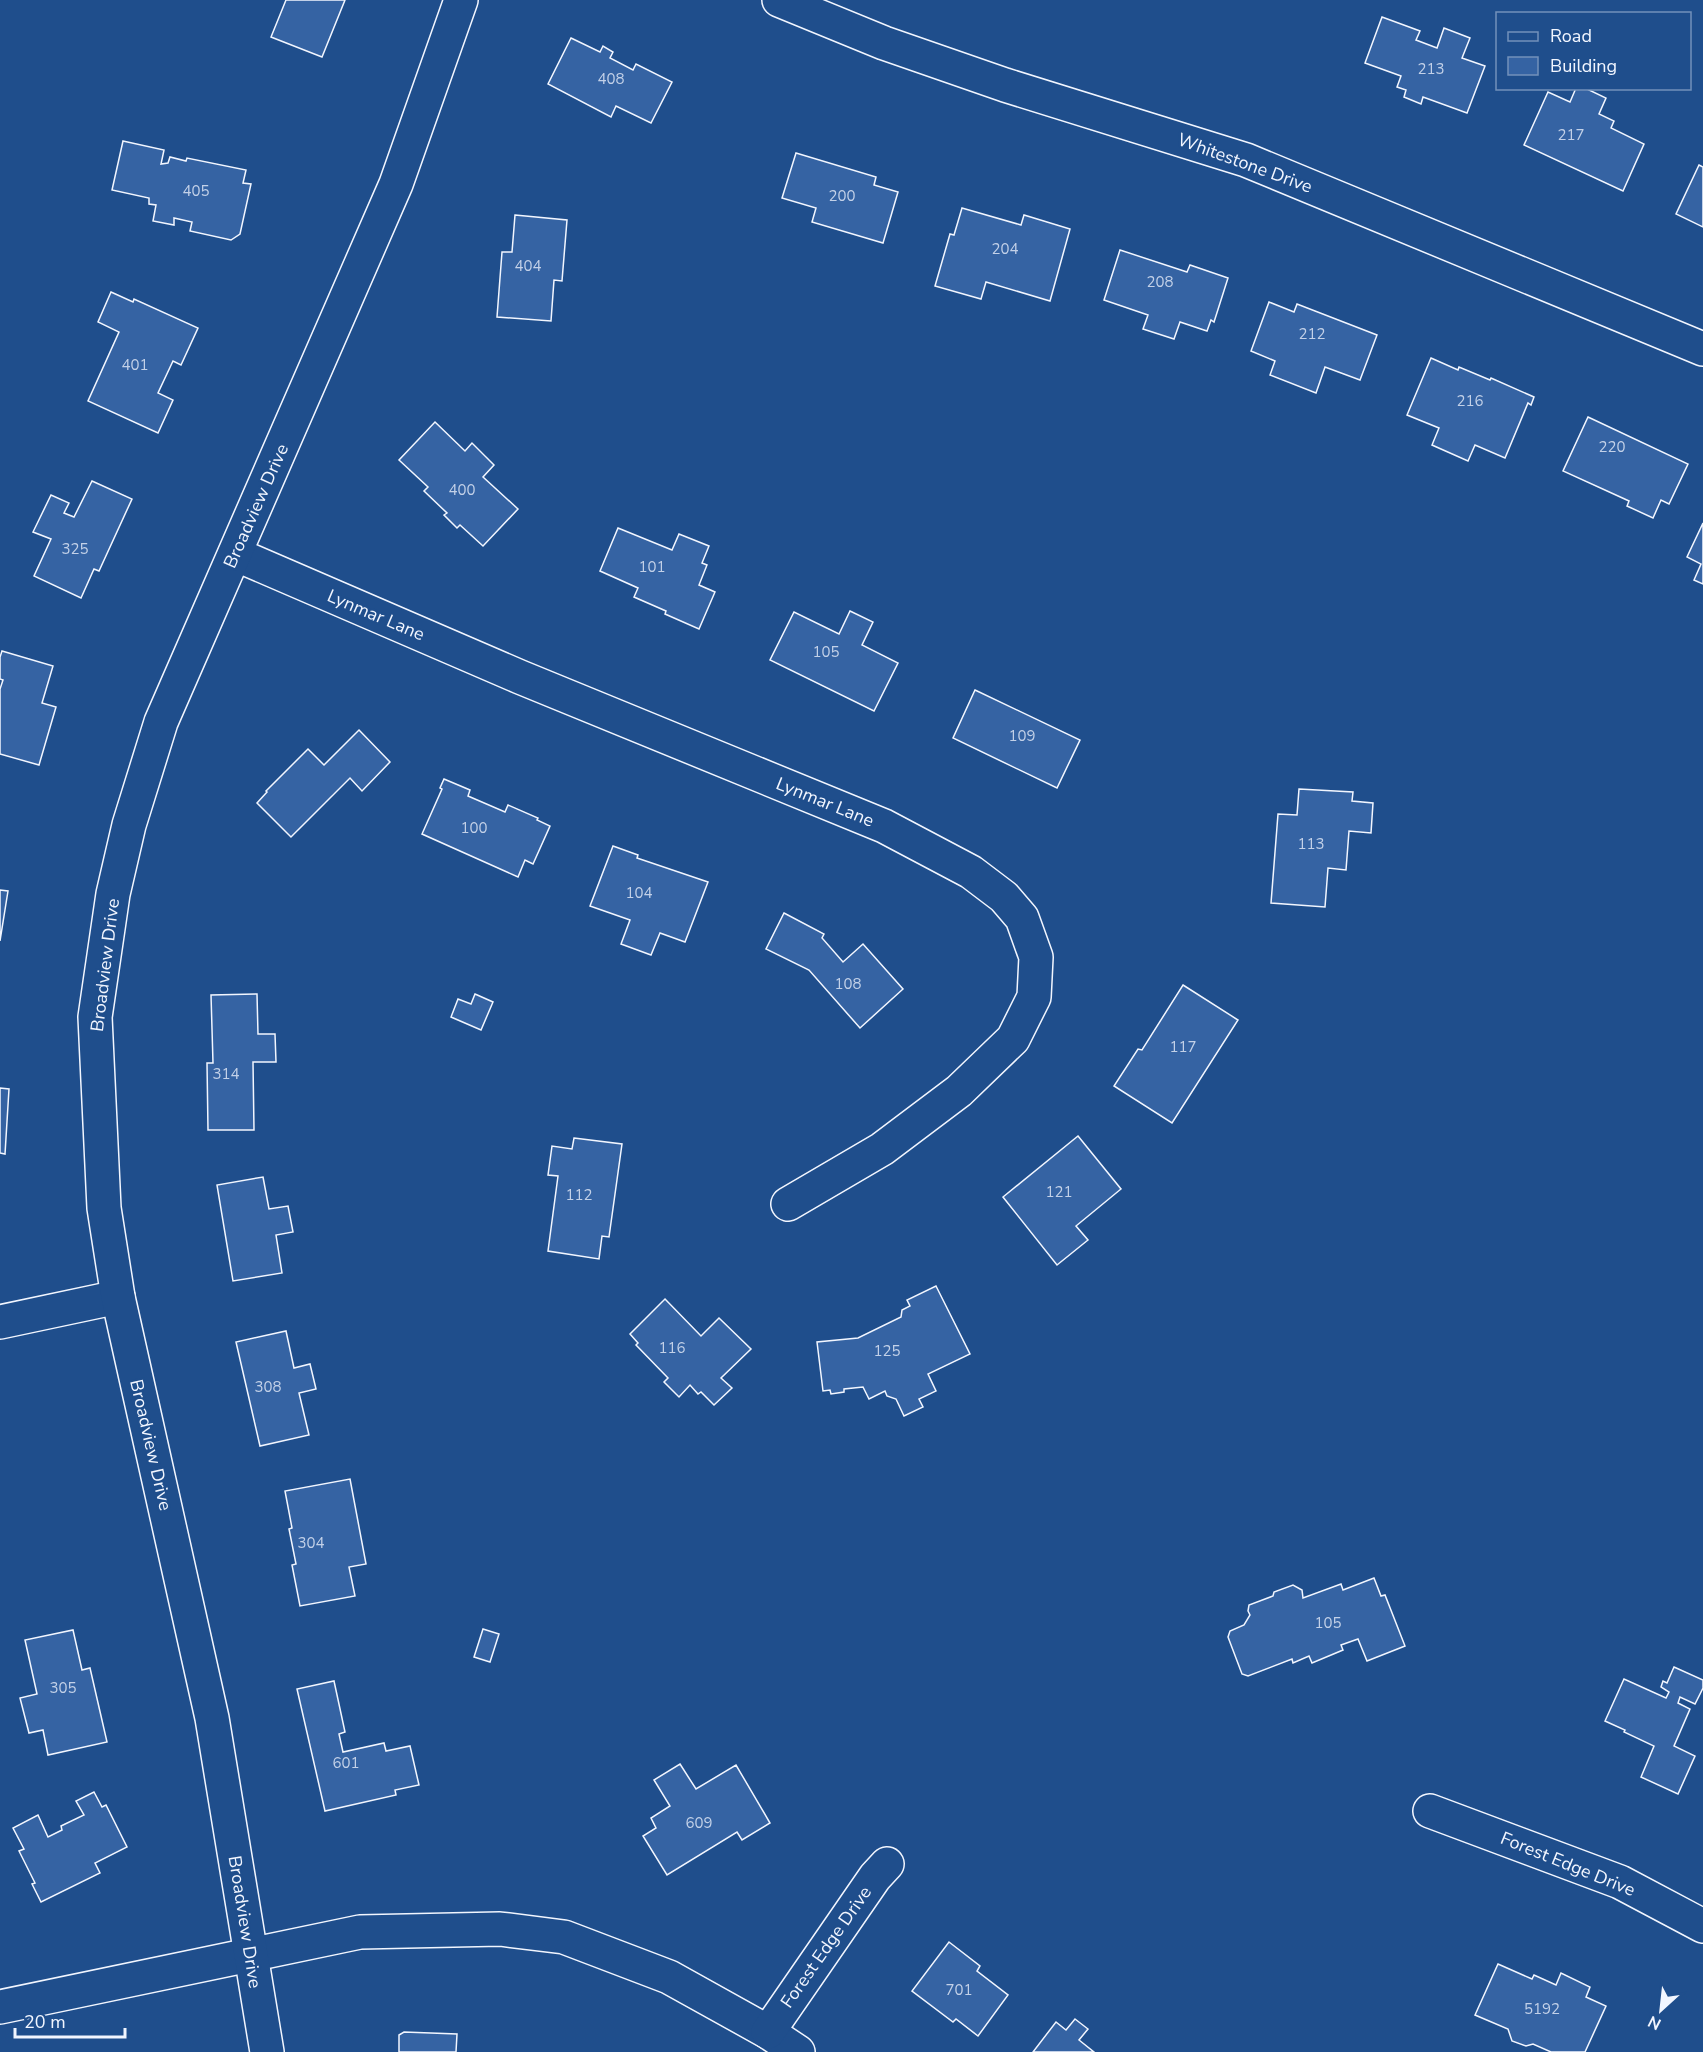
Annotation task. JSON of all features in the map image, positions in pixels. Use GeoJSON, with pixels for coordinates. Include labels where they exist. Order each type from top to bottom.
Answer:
{"type":"FeatureCollection","features":[{"type":"Feature","properties":{"kind":"street","name":"Broadview Drive"},"geometry":{"type":"LineString","coordinates":[[267,2052],[212,1718],[118,1297],[104,1208],[95,1017],[113,894],[129,825],[161,722],[396,184],[461,0]]}},
{"type":"Feature","properties":{"kind":"street","name":"Whitestone Drive"},"geometry":{"type":"LineString","coordinates":[[779,0],[884,43],[1005,85],[1246,160],[1703,349]]}},
{"type":"Feature","properties":{"kind":"street","name":"Lynmar Lane"},"geometry":{"type":"LineString","coordinates":[[235,554],[520,677],[884,826],[971,872],[1004,897],[1022,918],[1036,957],[1034,997],[1013,1039],[959,1091],[882,1149],[788,1204]]}},
{"type":"Feature","properties":{"kind":"street"},"geometry":{"type":"LineString","coordinates":[[0,1322],[118,1297]]}},
{"type":"Feature","properties":{"kind":"street","name":"Forest Edge Drive"},"geometry":{"type":"LineString","coordinates":[[1430,1811],[1620,1882],[1703,1926]]}},
{"type":"Feature","properties":{"kind":"street","name":"Forest Edge Drive"},"geometry":{"type":"LineString","coordinates":[[768,2032],[886,1864]]}},
{"type":"Feature","properties":{"kind":"street"},"geometry":{"type":"LineString","coordinates":[[0,2007],[360,1932],[500,1929],[564,1937],[669,1977],[768,2032],[798,2052]]}},
{"type":"Feature","properties":{"kind":"building"},"geometry":{"type":"Polygon","coordinates":[[[286,0],[345,0],[322,57],[271,37],[286,0]]]}},
{"type":"Feature","properties":{"kind":"building"},"geometry":{"type":"Polygon","coordinates":[[[1382,17],[1420,31],[1416,40],[1437,48],[1444,28],[1470,38],[1462,58],[1485,66],[1467,113],[1423,97],[1421,104],[1404,97],[1406,90],[1397,87],[1401,76],[1365,63],[1382,17]]]}},
{"type":"Feature","properties":{"kind":"building"},"geometry":{"type":"Polygon","coordinates":[[[571,38],[600,52],[603,46],[613,52],[610,58],[633,70],[636,64],[672,82],[651,123],[616,106],[611,117],[548,84],[571,38]]]}},
{"type":"Feature","properties":{"kind":"building"},"geometry":{"type":"Polygon","coordinates":[[[1575,90],[1589,90],[1606,98],[1599,114],[1614,121],[1611,128],[1644,144],[1623,191],[1524,145],[1548,92],[1570,102],[1575,90]]]}},
{"type":"Feature","properties":{"kind":"building"},"geometry":{"type":"Polygon","coordinates":[[[123,141],[164,150],[161,164],[168,163],[170,157],[186,161],[187,158],[246,170],[243,183],[251,184],[240,234],[231,240],[190,231],[192,222],[174,218],[174,225],[153,221],[156,205],[149,204],[149,198],[112,190],[123,141]]]}},
{"type":"Feature","properties":{"kind":"building"},"geometry":{"type":"Polygon","coordinates":[[[796,153],[876,177],[874,185],[898,192],[883,243],[812,222],[816,208],[782,198],[796,153]]]}},
{"type":"Feature","properties":{"kind":"building"},"geometry":{"type":"Polygon","coordinates":[[[1699,165],[1703,167],[1703,227],[1676,214],[1699,165]]]}},
{"type":"Feature","properties":{"kind":"building"},"geometry":{"type":"Polygon","coordinates":[[[962,208],[1021,225],[1024,215],[1070,229],[1050,301],[986,282],[981,299],[935,286],[950,234],[954,235],[962,208]]]}},
{"type":"Feature","properties":{"kind":"building"},"geometry":{"type":"Polygon","coordinates":[[[515,215],[567,220],[562,281],[554,280],[551,321],[497,317],[502,252],[512,252],[515,215]]]}},
{"type":"Feature","properties":{"kind":"building"},"geometry":{"type":"Polygon","coordinates":[[[1120,250],[1187,272],[1190,265],[1228,278],[1214,322],[1211,320],[1207,331],[1180,322],[1174,339],[1143,329],[1148,315],[1104,300],[1120,250]]]}},
{"type":"Feature","properties":{"kind":"building"},"geometry":{"type":"Polygon","coordinates":[[[111,292],[133,302],[134,299],[198,328],[181,365],[173,361],[158,393],[173,400],[158,433],[88,401],[119,332],[98,322],[111,292]]]}},
{"type":"Feature","properties":{"kind":"building"},"geometry":{"type":"Polygon","coordinates":[[[1269,302],[1294,312],[1297,304],[1377,335],[1360,380],[1325,367],[1316,393],[1270,375],[1275,361],[1251,351],[1269,302]]]}},
{"type":"Feature","properties":{"kind":"building"},"geometry":{"type":"Polygon","coordinates":[[[1431,358],[1458,370],[1459,367],[1490,380],[1491,378],[1534,397],[1531,405],[1528,403],[1505,458],[1475,445],[1468,461],[1432,445],[1439,428],[1407,415],[1431,358]]]}},
{"type":"Feature","properties":{"kind":"building"},"geometry":{"type":"Polygon","coordinates":[[[1588,417],[1688,464],[1669,504],[1661,500],[1653,518],[1627,506],[1629,501],[1563,471],[1588,417]]]}},
{"type":"Feature","properties":{"kind":"building"},"geometry":{"type":"Polygon","coordinates":[[[435,422],[465,451],[472,443],[494,465],[483,477],[518,509],[483,546],[460,525],[457,528],[444,515],[447,513],[424,491],[428,487],[399,460],[435,422]]]}},
{"type":"Feature","properties":{"kind":"building"},"geometry":{"type":"Polygon","coordinates":[[[92,481],[132,499],[99,571],[94,569],[81,598],[34,576],[51,539],[33,532],[51,495],[69,503],[64,513],[74,517],[92,481]]]}},
{"type":"Feature","properties":{"kind":"building"},"geometry":{"type":"Polygon","coordinates":[[[1703,523],[1703,584],[1694,580],[1701,564],[1687,557],[1703,523]]]}},
{"type":"Feature","properties":{"kind":"building"},"geometry":{"type":"Polygon","coordinates":[[[618,528],[672,550],[679,534],[709,546],[702,563],[707,565],[699,585],[715,592],[699,629],[634,597],[638,588],[600,571],[618,528]]]}},
{"type":"Feature","properties":{"kind":"building"},"geometry":{"type":"Polygon","coordinates":[[[850,611],[873,622],[862,645],[898,663],[874,711],[770,660],[794,612],[839,634],[850,611]]]}},
{"type":"Feature","properties":{"kind":"building"},"geometry":{"type":"Polygon","coordinates":[[[2,651],[53,666],[42,703],[56,707],[39,765],[0,754],[0,689],[3,680],[0,679],[0,657],[2,651]]]}},
{"type":"Feature","properties":{"kind":"building"},"geometry":{"type":"Polygon","coordinates":[[[975,690],[1080,740],[1057,788],[953,738],[975,690]]]}},
{"type":"Feature","properties":{"kind":"building"},"geometry":{"type":"Polygon","coordinates":[[[359,730],[390,762],[362,791],[350,778],[291,837],[257,803],[308,749],[324,765],[359,730]]]}},
{"type":"Feature","properties":{"kind":"building"},"geometry":{"type":"Polygon","coordinates":[[[444,779],[470,790],[468,796],[505,812],[508,805],[550,826],[533,864],[525,860],[518,877],[422,834],[442,789],[440,788],[444,779]]]}},
{"type":"Feature","properties":{"kind":"building"},"geometry":{"type":"Polygon","coordinates":[[[1299,789],[1353,792],[1352,801],[1373,803],[1371,833],[1349,831],[1346,870],[1328,868],[1325,907],[1271,903],[1278,814],[1297,815],[1299,789]]]}},
{"type":"Feature","properties":{"kind":"building"},"geometry":{"type":"Polygon","coordinates":[[[613,846],[638,855],[637,858],[708,882],[685,942],[660,933],[651,955],[621,944],[630,920],[590,906],[613,846]]]}},
{"type":"Feature","properties":{"kind":"building"},"geometry":{"type":"Polygon","coordinates":[[[0,890],[8,891],[0,941],[0,890]]]}},
{"type":"Feature","properties":{"kind":"building"},"geometry":{"type":"Polygon","coordinates":[[[784,913],[824,934],[822,938],[843,962],[863,944],[903,989],[860,1028],[809,970],[766,949],[784,913]]]}},
{"type":"Feature","properties":{"kind":"building"},"geometry":{"type":"Polygon","coordinates":[[[1183,985],[1238,1020],[1172,1123],[1114,1086],[1138,1049],[1142,1050],[1183,985]]]}},
{"type":"Feature","properties":{"kind":"building"},"geometry":{"type":"Polygon","coordinates":[[[257,994],[258,1034],[275,1034],[276,1062],[253,1062],[254,1130],[208,1130],[207,1063],[213,1063],[211,995],[257,994]]]}},
{"type":"Feature","properties":{"kind":"building"},"geometry":{"type":"Polygon","coordinates":[[[475,994],[493,1002],[481,1030],[451,1017],[458,999],[471,1004],[475,994]]]}},
{"type":"Feature","properties":{"kind":"building"},"geometry":{"type":"Polygon","coordinates":[[[0,1088],[9,1089],[5,1154],[0,1153],[0,1088]]]}},
{"type":"Feature","properties":{"kind":"building"},"geometry":{"type":"Polygon","coordinates":[[[1078,1136],[1121,1189],[1076,1226],[1088,1240],[1057,1265],[1003,1197],[1078,1136]]]}},
{"type":"Feature","properties":{"kind":"building"},"geometry":{"type":"Polygon","coordinates":[[[574,1138],[622,1144],[609,1237],[602,1236],[599,1259],[548,1251],[558,1176],[548,1175],[552,1146],[572,1149],[574,1138]]]}},
{"type":"Feature","properties":{"kind":"building"},"geometry":{"type":"Polygon","coordinates":[[[263,1177],[269,1209],[288,1206],[293,1232],[276,1235],[282,1273],[233,1281],[217,1185],[263,1177]]]}},
{"type":"Feature","properties":{"kind":"building"},"geometry":{"type":"Polygon","coordinates":[[[936,1286],[970,1354],[928,1374],[936,1391],[919,1399],[923,1407],[904,1416],[896,1399],[887,1396],[885,1391],[869,1399],[863,1387],[844,1389],[844,1392],[831,1394],[830,1390],[823,1391],[817,1342],[858,1338],[901,1317],[902,1310],[910,1306],[907,1300],[936,1286]]]}},
{"type":"Feature","properties":{"kind":"building"},"geometry":{"type":"Polygon","coordinates":[[[665,1299],[701,1336],[719,1318],[751,1349],[721,1378],[732,1388],[714,1405],[690,1385],[679,1397],[664,1382],[668,1378],[636,1345],[638,1343],[630,1334],[665,1299]]]}},
{"type":"Feature","properties":{"kind":"building"},"geometry":{"type":"Polygon","coordinates":[[[286,1331],[294,1368],[310,1364],[316,1389],[299,1393],[309,1435],[260,1446],[236,1342],[286,1331]]]}},
{"type":"Feature","properties":{"kind":"building"},"geometry":{"type":"Polygon","coordinates":[[[350,1479],[366,1564],[349,1567],[355,1596],[300,1606],[292,1565],[296,1564],[285,1491],[350,1479]]]}},
{"type":"Feature","properties":{"kind":"building"},"geometry":{"type":"Polygon","coordinates":[[[1374,1578],[1381,1596],[1385,1595],[1405,1646],[1367,1661],[1358,1639],[1341,1645],[1343,1650],[1312,1663],[1309,1656],[1293,1663],[1292,1659],[1248,1676],[1242,1674],[1228,1637],[1230,1631],[1244,1625],[1250,1615],[1249,1605],[1293,1585],[1302,1590],[1303,1598],[1341,1584],[1343,1590],[1374,1578]]]}},
{"type":"Feature","properties":{"kind":"building"},"geometry":{"type":"Polygon","coordinates":[[[483,1629],[499,1634],[490,1662],[474,1657],[483,1629]]]}},
{"type":"Feature","properties":{"kind":"building"},"geometry":{"type":"Polygon","coordinates":[[[73,1630],[82,1670],[90,1668],[107,1742],[48,1755],[43,1730],[29,1733],[20,1698],[37,1694],[25,1640],[73,1630]]]}},
{"type":"Feature","properties":{"kind":"building"},"geometry":{"type":"Polygon","coordinates":[[[1674,1667],[1703,1680],[1703,1688],[1695,1704],[1680,1697],[1678,1703],[1690,1709],[1674,1746],[1695,1756],[1678,1794],[1641,1777],[1654,1746],[1605,1721],[1624,1679],[1666,1698],[1669,1692],[1661,1687],[1663,1681],[1667,1683],[1674,1667]]]}},
{"type":"Feature","properties":{"kind":"building"},"geometry":{"type":"Polygon","coordinates":[[[334,1681],[345,1732],[339,1734],[343,1752],[384,1743],[386,1751],[410,1746],[419,1785],[395,1790],[396,1795],[325,1811],[297,1689],[334,1681]]]}},
{"type":"Feature","properties":{"kind":"building"},"geometry":{"type":"Polygon","coordinates":[[[680,1764],[696,1789],[736,1765],[770,1823],[742,1840],[737,1832],[667,1875],[643,1836],[656,1828],[651,1818],[670,1806],[654,1780],[680,1764]]]}},
{"type":"Feature","properties":{"kind":"building"},"geometry":{"type":"Polygon","coordinates":[[[94,1792],[102,1807],[106,1805],[127,1847],[95,1863],[100,1873],[41,1902],[32,1884],[35,1883],[19,1851],[24,1849],[13,1828],[38,1815],[48,1837],[62,1830],[61,1826],[84,1815],[76,1801],[94,1792]]]}},
{"type":"Feature","properties":{"kind":"building"},"geometry":{"type":"Polygon","coordinates":[[[949,1942],[980,1966],[977,1971],[1008,1995],[978,2036],[956,2019],[953,2022],[912,1991],[949,1942]]]}},
{"type":"Feature","properties":{"kind":"building"},"geometry":{"type":"Polygon","coordinates":[[[1498,1964],[1532,1979],[1534,1975],[1556,1985],[1561,1973],[1590,1987],[1586,1997],[1606,2006],[1585,2052],[1551,2052],[1533,2044],[1526,2046],[1512,2041],[1508,2029],[1475,2015],[1498,1964]]]}},
{"type":"Feature","properties":{"kind":"building"},"geometry":{"type":"Polygon","coordinates":[[[1075,2019],[1088,2029],[1079,2040],[1094,2052],[1033,2052],[1056,2022],[1066,2030],[1075,2019]]]}},
{"type":"Feature","properties":{"kind":"building"},"geometry":{"type":"Polygon","coordinates":[[[404,2032],[457,2034],[456,2052],[399,2052],[399,2035],[404,2032]]]}}]}
